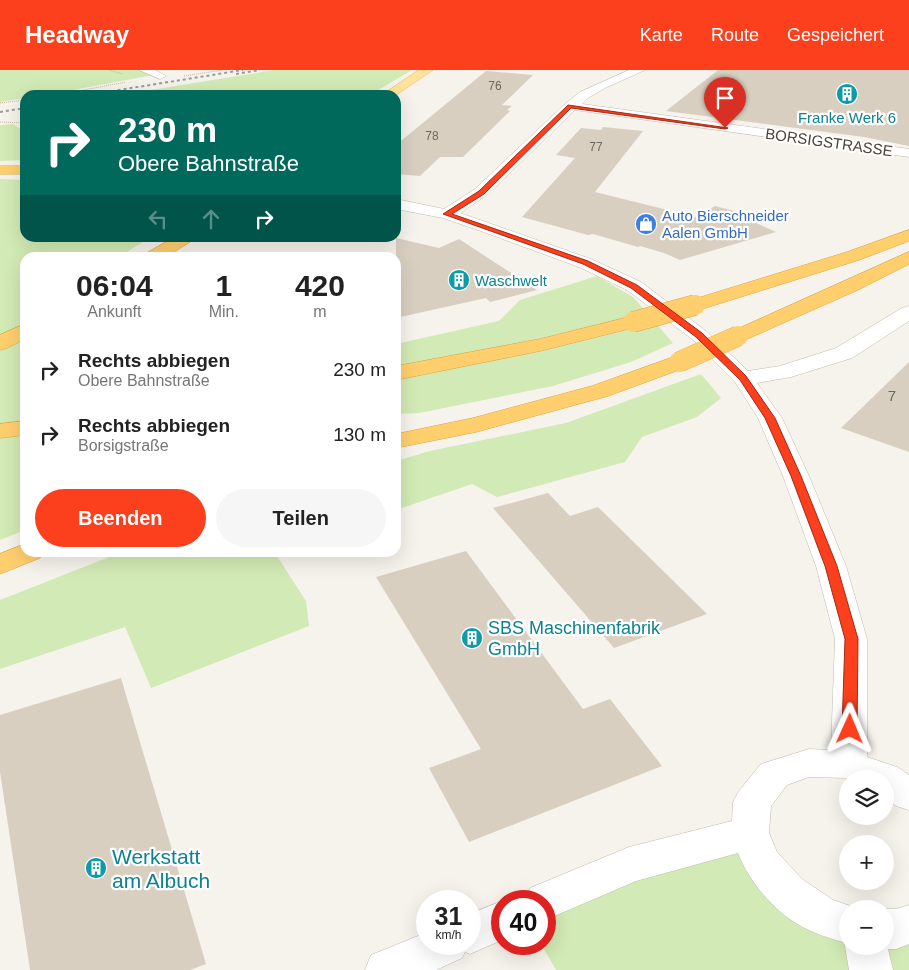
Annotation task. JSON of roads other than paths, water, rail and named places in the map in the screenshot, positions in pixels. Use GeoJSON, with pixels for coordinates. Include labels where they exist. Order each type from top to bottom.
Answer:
{"type":"FeatureCollection","features":[{"type":"Feature","properties":{"kind":"highway"},"geometry":{"type":"LineString","coordinates":[[0,170],[20,170]]}},
{"type":"Feature","properties":{"kind":"highway"},"geometry":{"type":"LineString","coordinates":[[401,372],[540,345],[633,322],[852,256],[909,235]]}},
{"type":"Feature","properties":{"kind":"highway"},"geometry":{"type":"LineString","coordinates":[[155,252],[166,242]]}},
{"type":"Feature","properties":{"kind":"highway"},"geometry":{"type":"LineString","coordinates":[[160,252],[177,242]]}},
{"type":"Feature","properties":{"kind":"highway"},"geometry":{"type":"LineString","coordinates":[[401,440],[446,432],[513,416],[600,391],[679,362],[909,257]]}},
{"type":"Feature","properties":{"kind":"highway"},"geometry":{"type":"LineString","coordinates":[[0,344],[20,333]]}},
{"type":"Feature","properties":{"kind":"highway"},"geometry":{"type":"LineString","coordinates":[[401,430],[513,416]]}},
{"type":"Feature","properties":{"kind":"highway"},"geometry":{"type":"LineString","coordinates":[[0,431],[20,429]]}},
{"type":"Feature","properties":{"kind":"highway"},"geometry":{"type":"LineString","coordinates":[[0,435],[20,436]]}},
{"type":"Feature","properties":{"kind":"highway"},"geometry":{"type":"LineString","coordinates":[[0,565],[20,556]]}},
{"type":"Feature","properties":{"kind":"main road"},"geometry":{"type":"LineString","coordinates":[[396,90],[427,70]]}},
{"type":"Feature","properties":{"kind":"street"},"geometry":{"type":"LineString","coordinates":[[145,70],[160,76]]}},
{"type":"Feature","properties":{"kind":"street"},"geometry":{"type":"LineString","coordinates":[[447,214],[481,192],[570,106],[601,86],[639,70]]}},
{"type":"Feature","properties":{"kind":"street","name":"BORSIGSTRASSE"},"geometry":{"type":"LineString","coordinates":[[570,106],[909,153]]}},
{"type":"Feature","properties":{"kind":"street"},"geometry":{"type":"LineString","coordinates":[[401,205],[447,214],[585,262],[634,286],[699,335],[743,378],[770,418],[796,476],[831,566],[851,639],[849,765]]}},
{"type":"Feature","properties":{"kind":"street"},"geometry":{"type":"LineString","coordinates":[[743,378],[783,372],[844,353],[909,312]]}},
{"type":"Feature","properties":{"kind":"street"},"geometry":{"type":"LineString","coordinates":[[839,921],[822,916],[786,892],[762,863],[750,833],[752,802],[774,774],[809,763],[849,765],[884,778],[909,795]]}},
{"type":"Feature","properties":{"kind":"street"},"geometry":{"type":"LineString","coordinates":[[556,896],[629,865],[750,833]]}},
{"type":"Feature","properties":{"kind":"street"},"geometry":{"type":"LineString","coordinates":[[894,929],[909,924]]}},
{"type":"Feature","properties":{"kind":"street"},"geometry":{"type":"LineString","coordinates":[[387,970],[422,955]]}},
{"type":"Feature","properties":{"kind":"street"},"geometry":{"type":"LineString","coordinates":[[868,955],[871,970]]}},
{"type":"Feature","properties":{"kind":"railway"},"geometry":{"type":"LineString","coordinates":[[119,90],[243,70]]}},
{"type":"Feature","properties":{"kind":"railway"},"geometry":{"type":"LineString","coordinates":[[236,74],[259,70]]}},
{"type":"Feature","properties":{"kind":"railway"},"geometry":{"type":"LineString","coordinates":[[0,112],[20,109]]}},
{"type":"Feature","properties":{"kind":"place","name":"Franke Werk 6"},"geometry":{"type":"Point","coordinates":[847,94]}},
{"type":"Feature","properties":{"kind":"place","name":"Auto Bierschneider Aalen GmbH"},"geometry":{"type":"Point","coordinates":[646,224]}},
{"type":"Feature","properties":{"kind":"place","name":"Waschwelt"},"geometry":{"type":"Point","coordinates":[459,280]}},
{"type":"Feature","properties":{"kind":"place","name":"SBS Maschinenfabrik GmbH"},"geometry":{"type":"Point","coordinates":[472,638]}},
{"type":"Feature","properties":{"kind":"place","name":"Werkstatt am Albuch"},"geometry":{"type":"Point","coordinates":[96,868]}}]}
